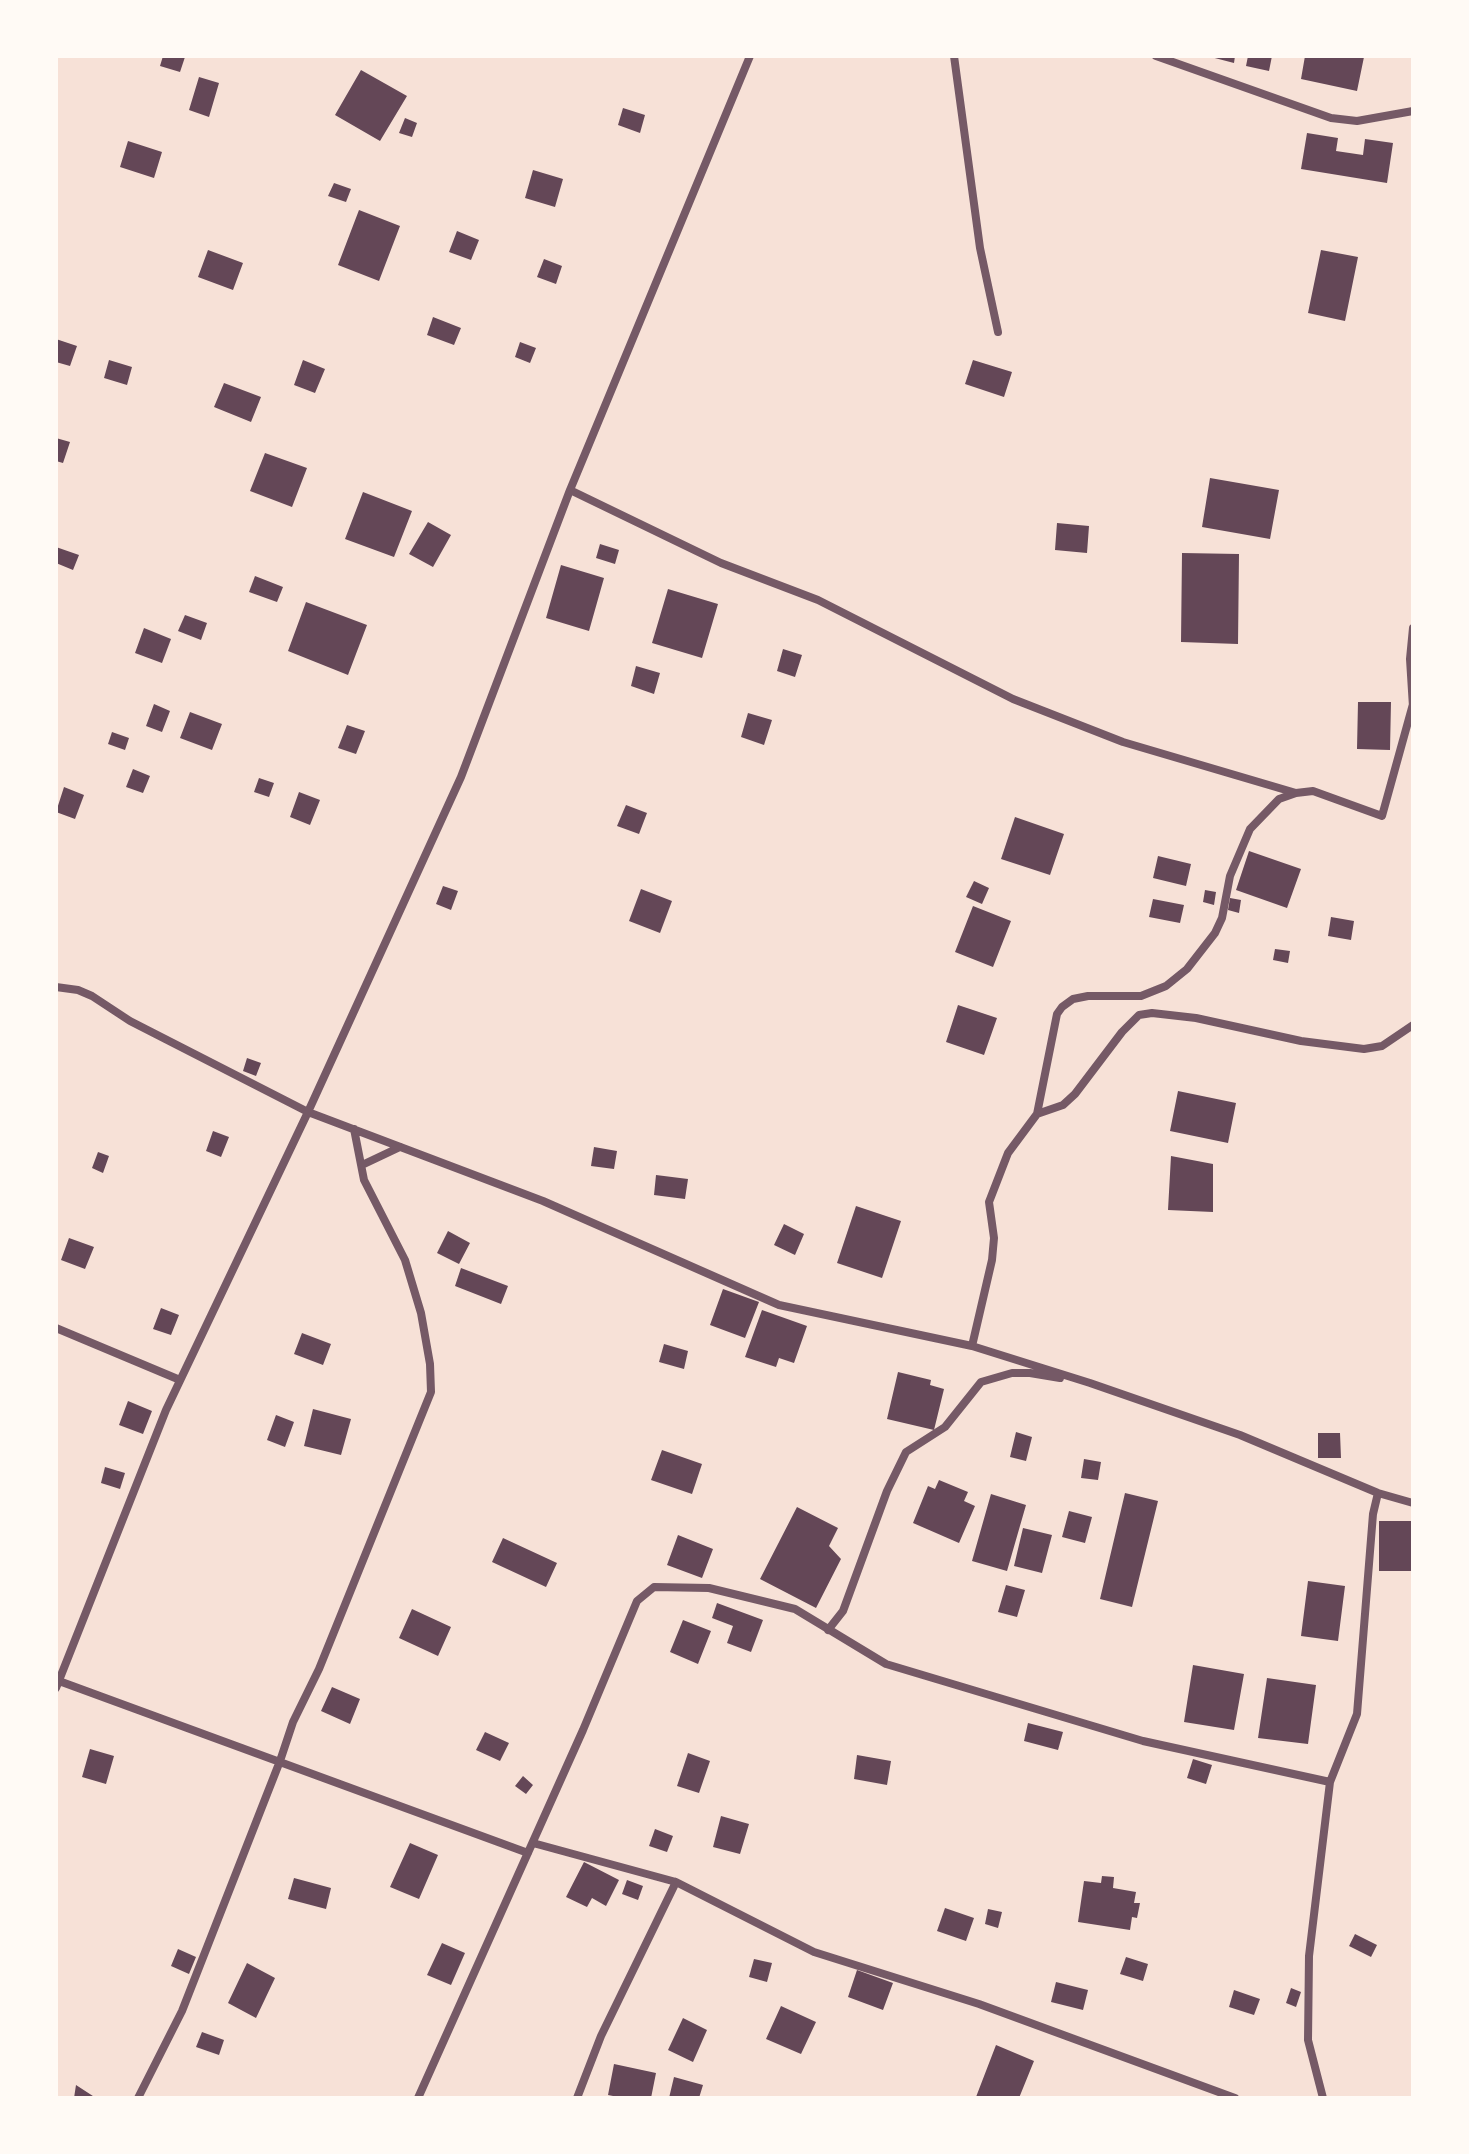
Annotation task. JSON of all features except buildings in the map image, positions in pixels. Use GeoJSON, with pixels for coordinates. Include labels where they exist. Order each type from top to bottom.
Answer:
{"type":"FeatureCollection","features":[{"type":"Feature","properties":{"kind":"street"},"geometry":{"type":"LineString","coordinates":[[528,1853],[280,1761],[57,1684],[180,1380],[308,1112],[461,777],[570,490],[750,56]]}},
{"type":"Feature","properties":{"kind":"street"},"geometry":{"type":"LineString","coordinates":[[954,56],[980,248],[998,332]]}},
{"type":"Feature","properties":{"kind":"street"},"geometry":{"type":"LineString","coordinates":[[1156,56],[1331,118],[1357,121],[1413,111]]}},
{"type":"Feature","properties":{"kind":"street"},"geometry":{"type":"LineString","coordinates":[[570,490],[721,563],[818,600],[1013,699],[1123,742],[1296,793]]}},
{"type":"Feature","properties":{"kind":"street"},"geometry":{"type":"LineString","coordinates":[[972,1346],[992,1260],[994,1238],[989,1202],[1008,1153],[1037,1114],[1057,1014],[1073,999],[1141,996],[1166,986],[1187,969],[1215,933],[1222,918],[1230,876],[1250,829],[1279,799],[1313,791],[1382,816],[1413,706],[1410,659],[1413,628]]}},
{"type":"Feature","properties":{"kind":"street"},"geometry":{"type":"LineString","coordinates":[[56,987],[78,990],[92,996],[130,1021],[308,1112],[543,1201],[779,1305],[972,1346],[1240,1435],[1378,1493],[1413,1503]]}},
{"type":"Feature","properties":{"kind":"street"},"geometry":{"type":"LineString","coordinates":[[1037,1114],[1063,1105],[1075,1094],[1122,1032],[1139,1015],[1152,1013],[1196,1018],[1301,1041],[1364,1049],[1382,1046],[1413,1025]]}},
{"type":"Feature","properties":{"kind":"street"},"geometry":{"type":"LineString","coordinates":[[138,2098],[182,2011],[293,1722],[319,1669],[431,1392],[430,1364],[421,1313],[405,1260],[364,1180],[354,1129]]}},
{"type":"Feature","properties":{"kind":"street"},"geometry":{"type":"LineString","coordinates":[[362,1165],[400,1147]]}},
{"type":"Feature","properties":{"kind":"street"},"geometry":{"type":"LineString","coordinates":[[56,1328],[180,1380]]}},
{"type":"Feature","properties":{"kind":"street"},"geometry":{"type":"LineString","coordinates":[[828,1630],[843,1611],[887,1491],[906,1452],[945,1427],[981,1382],[1012,1373],[1030,1373],[1090,1383]]}},
{"type":"Feature","properties":{"kind":"street"},"geometry":{"type":"LineString","coordinates":[[1323,2098],[1308,2040],[1309,1956],[1330,1782],[1357,1714],[1373,1514],[1378,1493]]}},
{"type":"Feature","properties":{"kind":"street"},"geometry":{"type":"LineString","coordinates":[[418,2098],[533,1843],[631,1613],[637,1601],[654,1587],[709,1588],[795,1609],[886,1664],[1143,1741],[1330,1782]]}},
{"type":"Feature","properties":{"kind":"street"},"geometry":{"type":"LineString","coordinates":[[533,1843],[676,1882],[814,1952],[979,2004],[1235,2098]]}},
{"type":"Feature","properties":{"kind":"street"},"geometry":{"type":"LineString","coordinates":[[577,2098],[601,2036],[676,1882]]}}]}
